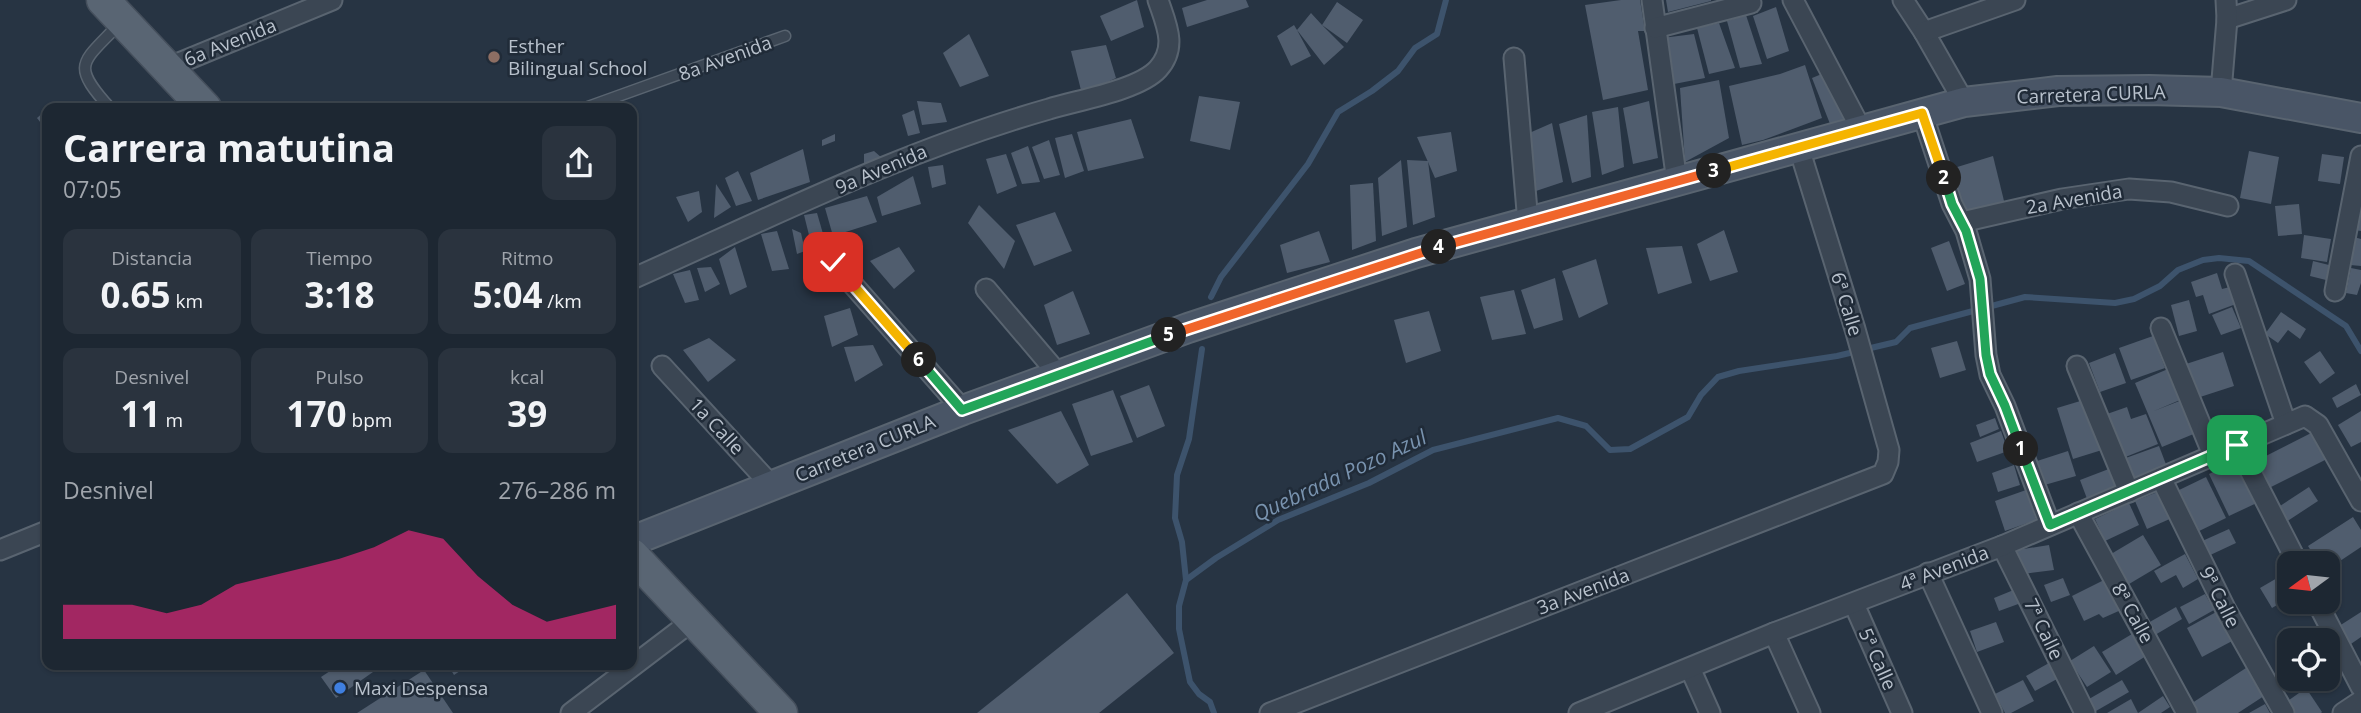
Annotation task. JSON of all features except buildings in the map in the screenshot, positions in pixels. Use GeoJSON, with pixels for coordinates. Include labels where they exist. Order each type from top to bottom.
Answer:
{"type":"FeatureCollection","features":[{"type":"Feature","properties":{"kind":"main road"},"geometry":{"type":"LineString","coordinates":[[113,10],[195,102]]}},
{"type":"Feature","properties":{"kind":"main road","name":"Carretera CURLA"},"geometry":{"type":"LineString","coordinates":[[637,539],[962,410],[1188,328],[1416,253],[1964,102],[2057,91],[2221,92],[2361,118]]}},
{"type":"Feature","properties":{"kind":"main road"},"geometry":{"type":"LineString","coordinates":[[637,560],[780,713]]}},
{"type":"Feature","properties":{"kind":"street","name":"6a Avenida"},"geometry":{"type":"LineString","coordinates":[[167,68],[332,0]]}},
{"type":"Feature","properties":{"kind":"street","name":"9a Avenida"},"geometry":{"type":"LineString","coordinates":[[637,277],[911,154],[1027,115],[1139,83],[1158,69],[1167,54],[1171,36],[1158,0]]}},
{"type":"Feature","properties":{"kind":"street"},"geometry":{"type":"LineString","coordinates":[[1652,0],[1676,182]]}},
{"type":"Feature","properties":{"kind":"street"},"geometry":{"type":"LineString","coordinates":[[1793,0],[1861,129]]}},
{"type":"Feature","properties":{"kind":"street"},"geometry":{"type":"LineString","coordinates":[[1903,0],[1964,102]]}},
{"type":"Feature","properties":{"kind":"street"},"geometry":{"type":"LineString","coordinates":[[1924,32],[2015,0]]}},
{"type":"Feature","properties":{"kind":"street"},"geometry":{"type":"LineString","coordinates":[[2221,92],[2227,9],[2286,0]]}},
{"type":"Feature","properties":{"kind":"street"},"geometry":{"type":"LineString","coordinates":[[1655,28],[1751,3]]}},
{"type":"Feature","properties":{"kind":"street"},"geometry":{"type":"LineString","coordinates":[[1514,58],[1528,223]]}},
{"type":"Feature","properties":{"kind":"street"},"geometry":{"type":"LineString","coordinates":[[1922,113],[1952,204],[1966,231],[1980,279],[1990,374],[2005,406],[2050,525]]}},
{"type":"Feature","properties":{"kind":"street","name":"6ª Calle"},"geometry":{"type":"LineString","coordinates":[[1799,148],[1889,450],[1888,462]]}},
{"type":"Feature","properties":{"kind":"street"},"geometry":{"type":"LineString","coordinates":[[2335,291],[2361,156]]}},
{"type":"Feature","properties":{"kind":"street","name":"2a Avenida"},"geometry":{"type":"LineString","coordinates":[[1962,222],[2062,199],[2129,189],[2171,192],[2228,206]]}},
{"type":"Feature","properties":{"kind":"street"},"geometry":{"type":"LineString","coordinates":[[833,262],[962,410]]}},
{"type":"Feature","properties":{"kind":"street"},"geometry":{"type":"LineString","coordinates":[[2235,274],[2286,424]]}},
{"type":"Feature","properties":{"kind":"street"},"geometry":{"type":"LineString","coordinates":[[986,289],[1059,375]]}},
{"type":"Feature","properties":{"kind":"street"},"geometry":{"type":"LineString","coordinates":[[2161,328],[2213,455]]}},
{"type":"Feature","properties":{"kind":"street","name":"1a Calle"},"geometry":{"type":"LineString","coordinates":[[662,366],[771,485]]}},
{"type":"Feature","properties":{"kind":"street"},"geometry":{"type":"LineString","coordinates":[[2077,366],[2129,492]]}},
{"type":"Feature","properties":{"kind":"street","name":"4ª Avenida"},"geometry":{"type":"LineString","coordinates":[[1579,713],[1613,707],[1690,668],[2002,546],[2305,416],[2318,425],[2361,501]]}},
{"type":"Feature","properties":{"kind":"street"},"geometry":{"type":"LineString","coordinates":[[2237,445],[2291,551]]}},
{"type":"Feature","properties":{"kind":"street","name":"3a Avenida"},"geometry":{"type":"LineString","coordinates":[[1270,713],[1883,474],[1888,462]]}},
{"type":"Feature","properties":{"kind":"street","name":"9ª Calle"},"geometry":{"type":"LineString","coordinates":[[2161,478],[2225,610],[2284,713]]}},
{"type":"Feature","properties":{"kind":"street","name":"8ª Calle"},"geometry":{"type":"LineString","coordinates":[[2078,513],[2187,713]]}},
{"type":"Feature","properties":{"kind":"street"},"geometry":{"type":"LineString","coordinates":[[0,550],[42,533]]}},
{"type":"Feature","properties":{"kind":"street","name":"7ª Calle"},"geometry":{"type":"LineString","coordinates":[[2002,546],[2085,713]]}},
{"type":"Feature","properties":{"kind":"street"},"geometry":{"type":"LineString","coordinates":[[1928,573],[1992,713]]}},
{"type":"Feature","properties":{"kind":"street","name":"5ª Calle"},"geometry":{"type":"LineString","coordinates":[[1854,604],[1902,713]]}},
{"type":"Feature","properties":{"kind":"street"},"geometry":{"type":"LineString","coordinates":[[2323,614],[2361,687]]}},
{"type":"Feature","properties":{"kind":"street"},"geometry":{"type":"LineString","coordinates":[[637,662],[692,621]]}},
{"type":"Feature","properties":{"kind":"street"},"geometry":{"type":"LineString","coordinates":[[1774,633],[1810,713]]}},
{"type":"Feature","properties":{"kind":"street"},"geometry":{"type":"LineString","coordinates":[[1690,668],[1710,713]]}},
{"type":"Feature","properties":{"kind":"street"},"geometry":{"type":"LineString","coordinates":[[570,713],[627,670]]}},
{"type":"Feature","properties":{"kind":"street"},"geometry":{"type":"LineString","coordinates":[[2343,713],[2361,701]]}},
{"type":"Feature","properties":{"kind":"lane"},"geometry":{"type":"LineString","coordinates":[[105,103],[89,86],[84,73],[86,60],[113,10]]}},
{"type":"Feature","properties":{"kind":"lane","name":"8a Avenida"},"geometry":{"type":"LineString","coordinates":[[599,103],[785,36]]}},
{"type":"Feature","properties":{"kind":"waterway"},"geometry":{"type":"LineString","coordinates":[[1211,297],[1221,277],[1308,164],[1338,112],[1398,71],[1415,48],[1437,34],[1446,0]]}},
{"type":"Feature","properties":{"kind":"waterway","name":"Quebrada Pozo Azul"},"geometry":{"type":"LineString","coordinates":[[1214,713],[1210,702],[1199,694],[1190,682],[1179,629],[1179,606],[1186,580],[1278,520],[1369,483],[1433,450],[1558,418],[1586,426],[1610,450],[1630,449],[1688,417],[1701,395],[1718,377],[1739,371],[1837,356],[1896,342],[1910,328],[2025,297],[2115,303],[2134,299],[2160,286],[2178,270],[2203,260],[2219,258],[2249,261],[2346,326],[2361,351]]}},
{"type":"Feature","properties":{"kind":"waterway"},"geometry":{"type":"LineString","coordinates":[[1186,580],[1182,542],[1175,518],[1177,475],[1189,439],[1202,349]]}},
{"type":"Feature","properties":{"kind":"place","name":"Esther Bilingual School"},"geometry":{"type":"Point","coordinates":[494,57]}},
{"type":"Feature","properties":{"kind":"place","name":"Maxi Despensa"},"geometry":{"type":"Point","coordinates":[340,688]}},
{"type":"Feature","properties":{"kind":"route"},"geometry":{"type":"LineString","coordinates":[[833,262],[962,410],[1188,328],[1416,253],[1922,113],[1952,204],[1966,231],[1980,279],[1990,374],[2005,406],[2050,525],[2237,445]]}}]}
